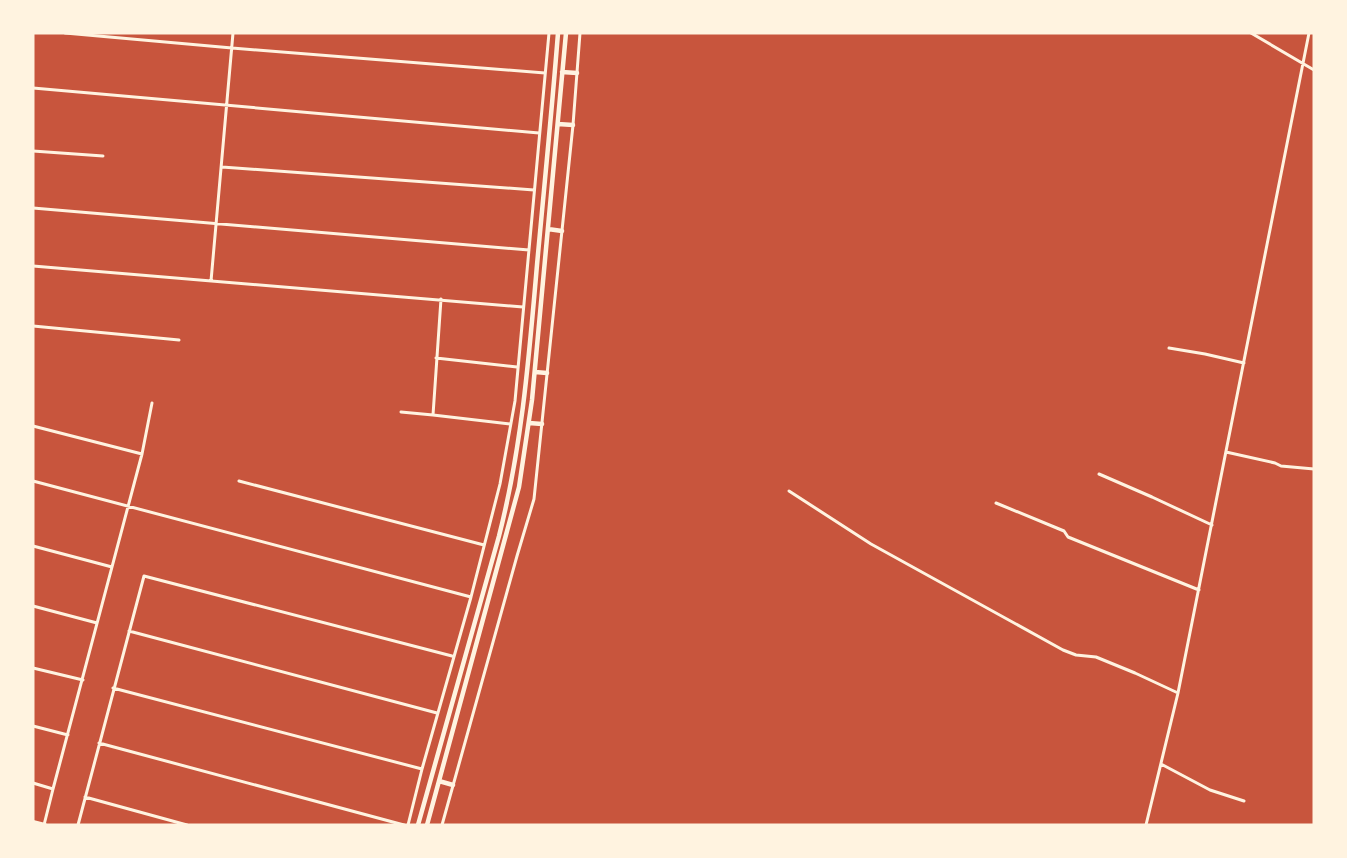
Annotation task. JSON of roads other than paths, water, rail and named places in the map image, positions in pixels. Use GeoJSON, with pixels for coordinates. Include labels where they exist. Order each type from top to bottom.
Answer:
{"type":"FeatureCollection","features":[{"type":"Feature","properties":{"kind":"highway"},"geometry":{"type":"LineString","coordinates":[[418,825],[499,536],[520,434],[558,33]]}},
{"type":"Feature","properties":{"kind":"highway"},"geometry":{"type":"LineString","coordinates":[[427,825],[515,507],[526,451],[566,33]]}},
{"type":"Feature","properties":{"kind":"highway"},"geometry":{"type":"LineString","coordinates":[[562,72],[577,73]]}},
{"type":"Feature","properties":{"kind":"highway"},"geometry":{"type":"LineString","coordinates":[[558,124],[573,125]]}},
{"type":"Feature","properties":{"kind":"highway"},"geometry":{"type":"LineString","coordinates":[[548,229],[562,231]]}},
{"type":"Feature","properties":{"kind":"highway"},"geometry":{"type":"LineString","coordinates":[[535,372],[547,374]]}},
{"type":"Feature","properties":{"kind":"highway"},"geometry":{"type":"LineString","coordinates":[[529,423],[542,424]]}},
{"type":"Feature","properties":{"kind":"highway"},"geometry":{"type":"LineString","coordinates":[[439,782],[453,785]]}},
{"type":"Feature","properties":{"kind":"street"},"geometry":{"type":"LineString","coordinates":[[65,33],[545,73]]}},
{"type":"Feature","properties":{"kind":"street"},"geometry":{"type":"LineString","coordinates":[[211,281],[233,33]]}},
{"type":"Feature","properties":{"kind":"street"},"geometry":{"type":"LineString","coordinates":[[99,743],[406,825],[494,512],[515,401],[549,33]]}},
{"type":"Feature","properties":{"kind":"street"},"geometry":{"type":"LineString","coordinates":[[442,825],[516,556],[534,499],[573,125],[580,33]]}},
{"type":"Feature","properties":{"kind":"street"},"geometry":{"type":"LineString","coordinates":[[1251,33],[1314,69]]}},
{"type":"Feature","properties":{"kind":"street"},"geometry":{"type":"LineString","coordinates":[[1146,825],[1178,693],[1309,33]]}},
{"type":"Feature","properties":{"kind":"street"},"geometry":{"type":"LineString","coordinates":[[33,88],[539,133]]}},
{"type":"Feature","properties":{"kind":"street"},"geometry":{"type":"LineString","coordinates":[[33,150],[103,156]]}},
{"type":"Feature","properties":{"kind":"street"},"geometry":{"type":"LineString","coordinates":[[222,167],[535,190]]}},
{"type":"Feature","properties":{"kind":"street"},"geometry":{"type":"LineString","coordinates":[[33,208],[530,250]]}},
{"type":"Feature","properties":{"kind":"street"},"geometry":{"type":"LineString","coordinates":[[33,266],[523,307]]}},
{"type":"Feature","properties":{"kind":"street"},"geometry":{"type":"LineString","coordinates":[[433,414],[441,299]]}},
{"type":"Feature","properties":{"kind":"street"},"geometry":{"type":"LineString","coordinates":[[33,326],[179,340]]}},
{"type":"Feature","properties":{"kind":"street"},"geometry":{"type":"LineString","coordinates":[[1169,348],[1244,363]]}},
{"type":"Feature","properties":{"kind":"street"},"geometry":{"type":"LineString","coordinates":[[436,358],[517,367]]}},
{"type":"Feature","properties":{"kind":"street"},"geometry":{"type":"LineString","coordinates":[[33,822],[45,825],[142,454],[152,403]]}},
{"type":"Feature","properties":{"kind":"street"},"geometry":{"type":"LineString","coordinates":[[401,412],[510,424]]}},
{"type":"Feature","properties":{"kind":"street"},"geometry":{"type":"LineString","coordinates":[[33,426],[142,454]]}},
{"type":"Feature","properties":{"kind":"street"},"geometry":{"type":"LineString","coordinates":[[1226,452],[1281,466],[1314,469]]}},
{"type":"Feature","properties":{"kind":"street"},"geometry":{"type":"LineString","coordinates":[[1099,474],[1212,525]]}},
{"type":"Feature","properties":{"kind":"street"},"geometry":{"type":"LineString","coordinates":[[33,481],[471,597]]}},
{"type":"Feature","properties":{"kind":"street"},"geometry":{"type":"LineString","coordinates":[[239,481],[484,545]]}},
{"type":"Feature","properties":{"kind":"street"},"geometry":{"type":"LineString","coordinates":[[789,491],[871,544],[1063,650],[1076,655],[1096,657],[1178,693]]}},
{"type":"Feature","properties":{"kind":"street"},"geometry":{"type":"LineString","coordinates":[[996,502],[1064,531],[1068,537],[1199,590]]}},
{"type":"Feature","properties":{"kind":"street"},"geometry":{"type":"LineString","coordinates":[[33,546],[112,567]]}},
{"type":"Feature","properties":{"kind":"street"},"geometry":{"type":"LineString","coordinates":[[78,825],[144,576],[453,657]]}},
{"type":"Feature","properties":{"kind":"street"},"geometry":{"type":"LineString","coordinates":[[33,606],[98,622]]}},
{"type":"Feature","properties":{"kind":"street"},"geometry":{"type":"LineString","coordinates":[[129,631],[438,713]]}},
{"type":"Feature","properties":{"kind":"street"},"geometry":{"type":"LineString","coordinates":[[33,668],[83,680]]}},
{"type":"Feature","properties":{"kind":"street"},"geometry":{"type":"LineString","coordinates":[[113,688],[422,769]]}},
{"type":"Feature","properties":{"kind":"street"},"geometry":{"type":"LineString","coordinates":[[33,726],[68,735]]}},
{"type":"Feature","properties":{"kind":"street"},"geometry":{"type":"LineString","coordinates":[[1161,764],[1210,790],[1244,801]]}},
{"type":"Feature","properties":{"kind":"street"},"geometry":{"type":"LineString","coordinates":[[33,783],[53,789]]}},
{"type":"Feature","properties":{"kind":"street"},"geometry":{"type":"LineString","coordinates":[[85,797],[187,825]]}}]}
